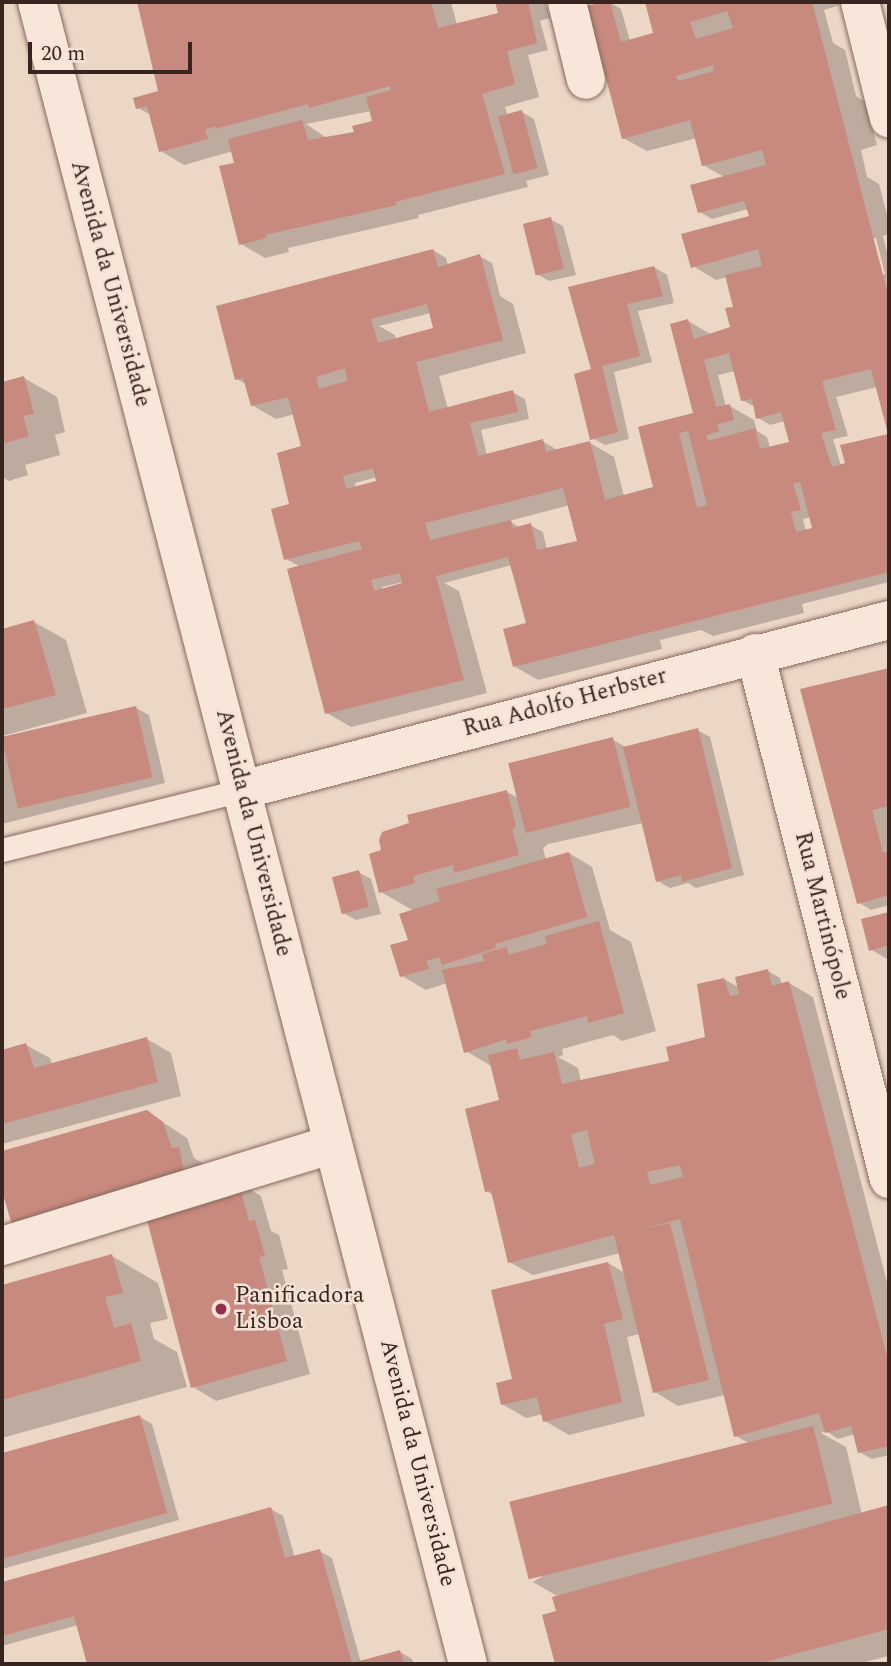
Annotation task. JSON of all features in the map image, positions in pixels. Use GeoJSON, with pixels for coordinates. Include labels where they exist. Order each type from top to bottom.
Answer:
{"type":"FeatureCollection","features":[{"type":"Feature","properties":{"kind":"street","name":"Avenida da Universidade"},"geometry":{"type":"LineString","coordinates":[[37,2],[468,1664]]}},
{"type":"Feature","properties":{"kind":"street"},"geometry":{"type":"LineString","coordinates":[[568,2],[586,80]]}},
{"type":"Feature","properties":{"kind":"street"},"geometry":{"type":"LineString","coordinates":[[860,2],[883,69],[889,118]]}},
{"type":"Feature","properties":{"kind":"street","name":"Rua Adolfo Herbster"},"geometry":{"type":"LineString","coordinates":[[242,790],[755,653],[889,620]]}},
{"type":"Feature","properties":{"kind":"street","name":"Rua Martinópole"},"geometry":{"type":"LineString","coordinates":[[755,653],[889,1179]]}},
{"type":"Feature","properties":{"kind":"street"},"geometry":{"type":"LineString","coordinates":[[2,1246],[333,1144]]}},
{"type":"Feature","properties":{"kind":"lane"},"geometry":{"type":"LineString","coordinates":[[2,850],[242,790]]}},
{"type":"Feature","properties":{"kind":"building"},"geometry":{"type":"Polygon","coordinates":[[[137,2],[431,2],[438,28],[498,13],[495,2],[528,2],[537,43],[507,51],[515,84],[482,94],[505,174],[395,202],[397,205],[265,235],[267,238],[239,245],[219,166],[234,163],[228,139],[302,120],[308,140],[354,132],[352,126],[372,121],[366,97],[391,90],[390,86],[309,108],[308,104],[215,129],[215,126],[205,130],[208,139],[159,152],[147,106],[136,109],[133,98],[158,91],[137,2]]]}},
{"type":"Feature","properties":{"kind":"building"},"geometry":{"type":"Polygon","coordinates":[[[610,2],[621,42],[653,33],[645,2],[812,2],[889,298],[889,572],[513,667],[503,629],[526,623],[508,557],[436,576],[464,680],[325,714],[287,569],[362,549],[359,541],[284,560],[271,509],[289,504],[277,453],[301,446],[288,397],[251,406],[243,378],[235,380],[216,306],[433,249],[438,267],[480,254],[503,340],[416,362],[429,412],[513,390],[518,412],[470,423],[478,456],[543,439],[546,452],[590,441],[605,500],[653,487],[638,427],[693,413],[670,324],[688,319],[694,339],[730,327],[725,308],[733,307],[725,275],[762,266],[758,249],[691,268],[681,234],[749,216],[744,201],[698,213],[690,185],[766,165],[762,150],[702,166],[690,120],[622,139],[587,6],[610,2]],[[727,11],[690,22],[696,39],[733,28],[727,11]],[[713,65],[676,76],[678,81],[714,71],[713,65]],[[427,304],[371,319],[378,343],[433,328],[427,304]],[[729,353],[704,360],[716,407],[730,404],[734,420],[717,424],[719,431],[706,435],[708,441],[755,428],[760,449],[789,442],[781,412],[756,419],[752,399],[741,401],[729,353]],[[345,368],[316,377],[319,389],[347,381],[345,368]],[[871,369],[822,381],[836,430],[821,433],[832,467],[845,463],[840,445],[888,434],[871,369]],[[688,431],[679,433],[697,508],[707,505],[688,431]],[[373,468],[343,476],[346,489],[376,481],[373,468]],[[800,482],[793,484],[801,510],[791,512],[796,532],[812,528],[800,482]],[[563,488],[425,523],[430,540],[511,520],[513,528],[531,523],[537,550],[577,541],[563,488]],[[400,573],[371,580],[374,591],[402,583],[400,573]]]}},
{"type":"Feature","properties":{"kind":"building"},"geometry":{"type":"Polygon","coordinates":[[[522,110],[538,168],[513,174],[498,116],[522,110]]]}},
{"type":"Feature","properties":{"kind":"building"},"geometry":{"type":"Polygon","coordinates":[[[551,217],[564,268],[536,275],[523,224],[551,217]]]}},
{"type":"Feature","properties":{"kind":"building"},"geometry":{"type":"Polygon","coordinates":[[[654,266],[663,296],[627,304],[640,356],[602,366],[618,432],[590,440],[574,374],[591,369],[568,287],[654,266]]]}},
{"type":"Feature","properties":{"kind":"building"},"geometry":{"type":"Polygon","coordinates":[[[24,376],[34,414],[23,416],[29,436],[2,444],[2,382],[24,376]]]}},
{"type":"Feature","properties":{"kind":"building"},"geometry":{"type":"Polygon","coordinates":[[[34,620],[56,695],[2,709],[2,629],[34,620]]]}},
{"type":"Feature","properties":{"kind":"building"},"geometry":{"type":"Polygon","coordinates":[[[889,668],[889,806],[872,810],[883,853],[889,851],[889,895],[857,904],[800,689],[889,668]]]}},
{"type":"Feature","properties":{"kind":"building"},"geometry":{"type":"Polygon","coordinates":[[[136,706],[152,777],[18,808],[2,737],[136,706]]]}},
{"type":"Feature","properties":{"kind":"building"},"geometry":{"type":"Polygon","coordinates":[[[698,728],[732,868],[682,882],[681,875],[656,882],[623,747],[698,728]]]}},
{"type":"Feature","properties":{"kind":"building"},"geometry":{"type":"Polygon","coordinates":[[[613,737],[630,807],[526,833],[508,763],[613,737]]]}},
{"type":"Feature","properties":{"kind":"building"},"geometry":{"type":"Polygon","coordinates":[[[507,790],[516,826],[512,830],[519,855],[454,873],[453,865],[413,876],[415,883],[379,893],[369,854],[381,850],[379,840],[382,832],[409,823],[407,815],[507,790]]]}},
{"type":"Feature","properties":{"kind":"building"},"geometry":{"type":"Polygon","coordinates":[[[569,852],[587,917],[495,944],[496,948],[442,965],[439,957],[426,961],[429,969],[400,977],[390,945],[408,940],[399,914],[440,901],[436,889],[569,852]]]}},
{"type":"Feature","properties":{"kind":"building"},"geometry":{"type":"Polygon","coordinates":[[[359,870],[369,907],[342,914],[332,877],[359,870]]]}},
{"type":"Feature","properties":{"kind":"building"},"geometry":{"type":"Polygon","coordinates":[[[889,912],[889,945],[869,951],[861,919],[889,912]]]}},
{"type":"Feature","properties":{"kind":"building"},"geometry":{"type":"Polygon","coordinates":[[[599,921],[624,1013],[588,1023],[587,1016],[530,1031],[532,1037],[507,1044],[506,1039],[464,1053],[442,970],[484,961],[482,954],[507,947],[508,955],[547,944],[545,936],[599,921]]]}},
{"type":"Feature","properties":{"kind":"building"},"geometry":{"type":"Polygon","coordinates":[[[768,969],[772,986],[789,981],[889,1364],[889,1446],[858,1453],[851,1426],[825,1433],[819,1413],[734,1437],[680,1219],[637,1230],[670,1223],[709,1380],[653,1393],[614,1235],[508,1263],[491,1191],[485,1192],[465,1109],[499,1100],[488,1055],[517,1048],[520,1060],[554,1052],[562,1084],[669,1061],[666,1047],[705,1037],[697,984],[724,978],[730,996],[739,994],[735,977],[768,969]],[[587,1130],[571,1134],[579,1168],[595,1164],[587,1130]],[[680,1165],[647,1172],[650,1185],[683,1177],[680,1165]]]}},
{"type":"Feature","properties":{"kind":"building"},"geometry":{"type":"Polygon","coordinates":[[[147,1037],[158,1082],[2,1124],[2,1050],[26,1043],[34,1068],[147,1037]]]}},
{"type":"Feature","properties":{"kind":"building"},"geometry":{"type":"Polygon","coordinates":[[[147,1110],[163,1122],[172,1148],[179,1147],[186,1180],[12,1225],[2,1191],[2,1151],[147,1110]]]}},
{"type":"Feature","properties":{"kind":"building","name":"Panificadora Lisboa"},"geometry":{"type":"Polygon","coordinates":[[[238,1180],[249,1221],[255,1220],[265,1256],[259,1257],[287,1361],[191,1388],[143,1205],[238,1180]]]}},
{"type":"Feature","properties":{"kind":"building"},"geometry":{"type":"Polygon","coordinates":[[[112,1254],[123,1293],[105,1297],[114,1328],[131,1323],[141,1361],[2,1400],[2,1285],[112,1254]]]}},
{"type":"Feature","properties":{"kind":"building"},"geometry":{"type":"Polygon","coordinates":[[[608,1262],[623,1319],[604,1324],[622,1402],[543,1422],[537,1397],[501,1405],[496,1383],[512,1379],[491,1290],[608,1262]]]}},
{"type":"Feature","properties":{"kind":"building"},"geometry":{"type":"Polygon","coordinates":[[[140,1415],[167,1513],[2,1559],[2,1453],[140,1415]]]}},
{"type":"Feature","properties":{"kind":"building"},"geometry":{"type":"Polygon","coordinates":[[[813,1426],[832,1504],[529,1579],[509,1502],[813,1426]]]}},
{"type":"Feature","properties":{"kind":"building"},"geometry":{"type":"Polygon","coordinates":[[[889,1505],[889,1629],[757,1664],[555,1664],[542,1615],[556,1611],[552,1597],[889,1505]]]}},
{"type":"Feature","properties":{"kind":"building"},"geometry":{"type":"Polygon","coordinates":[[[271,1507],[285,1558],[320,1549],[352,1663],[400,1650],[404,1664],[87,1664],[74,1616],[2,1636],[2,1582],[271,1507]]]}},
{"type":"Feature","properties":{"kind":"place","name":"Panificadora Lisboa"},"geometry":{"type":"Point","coordinates":[221,1309]}}]}
